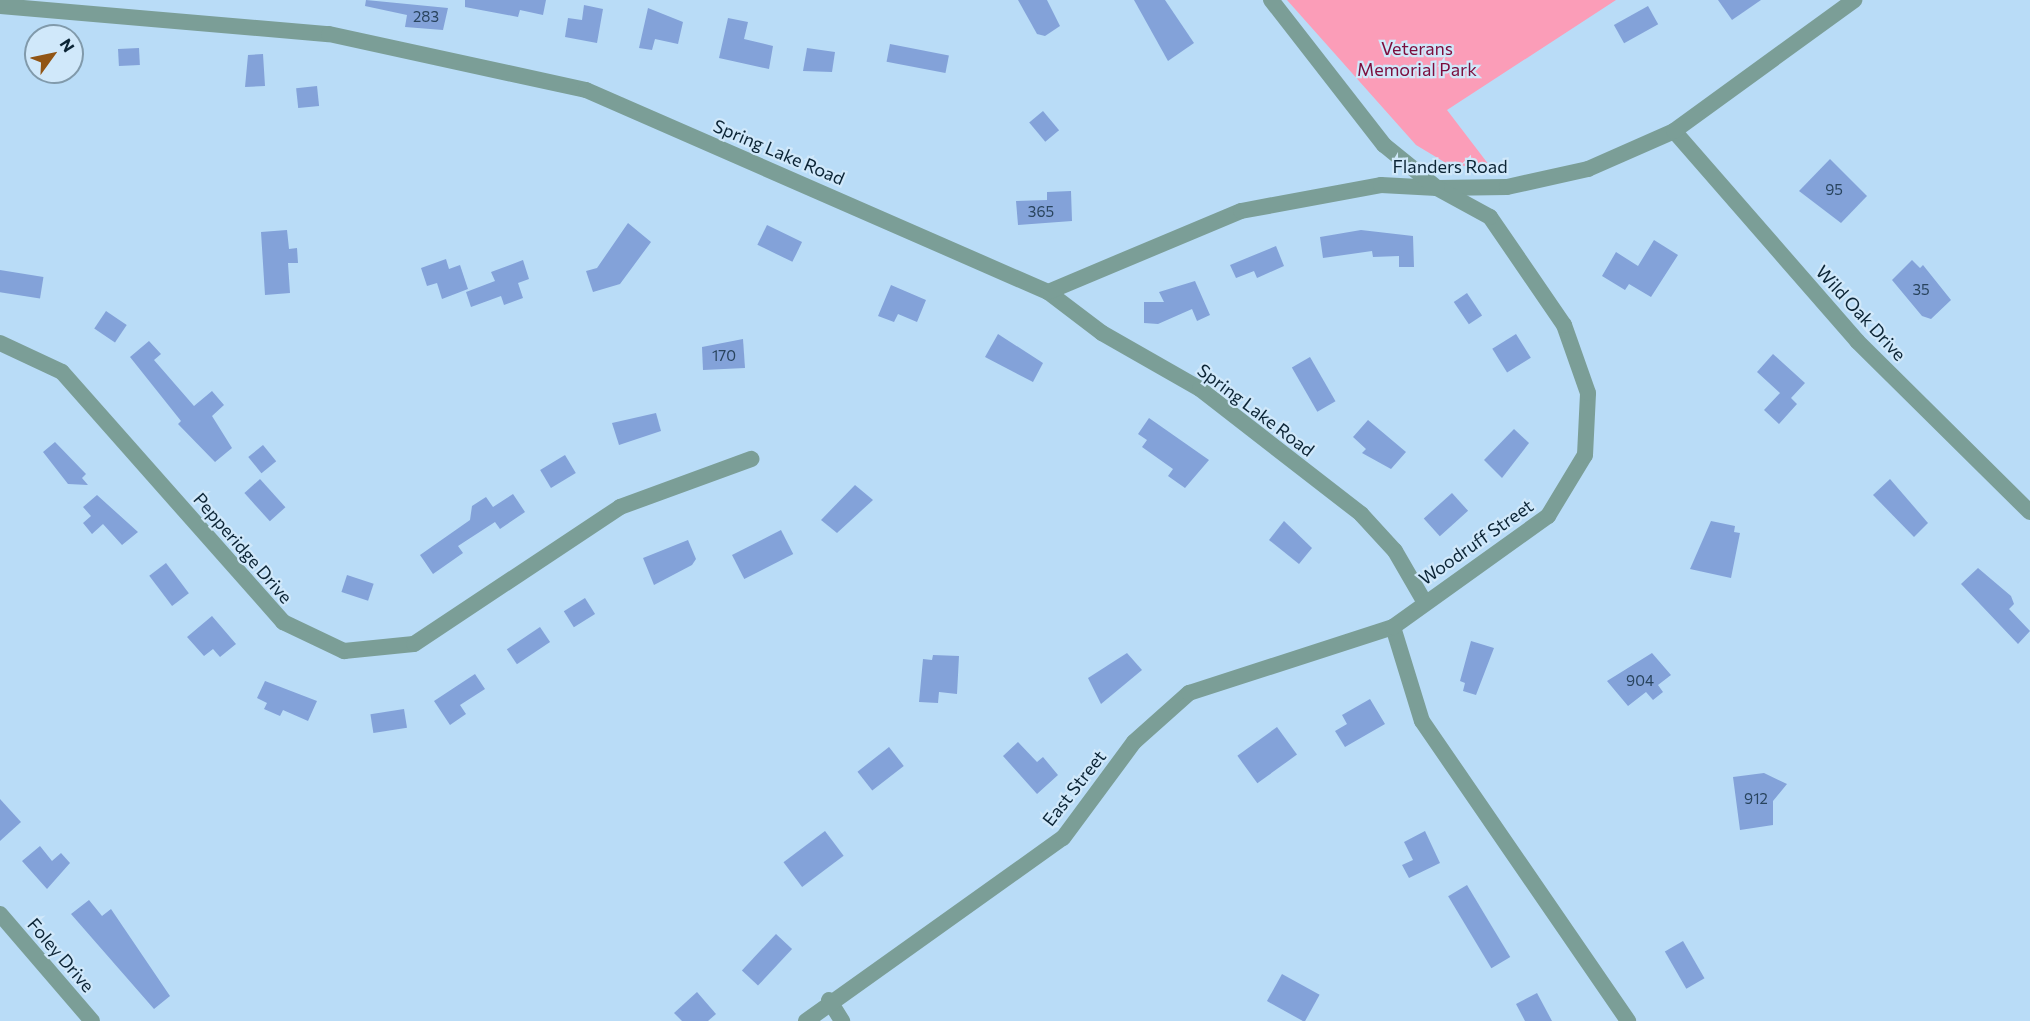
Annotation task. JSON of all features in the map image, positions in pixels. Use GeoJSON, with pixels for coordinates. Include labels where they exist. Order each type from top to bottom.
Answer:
{"type":"FeatureCollection","features":[{"type":"Feature","properties":{"kind":"street","name":"Woodruff Street"},"geometry":{"type":"LineString","coordinates":[[1271,0],[1384,145],[1437,188],[1491,216],[1564,325],[1588,393],[1585,455],[1548,516],[1424,601],[1393,627]]}},
{"type":"Feature","properties":{"kind":"street","name":"Flanders Road"},"geometry":{"type":"LineString","coordinates":[[1048,292],[1240,211],[1381,185],[1437,188],[1507,187],[1587,169],[1674,131],[1854,0]]}},
{"type":"Feature","properties":{"kind":"street","name":"Spring Lake Road"},"geometry":{"type":"LineString","coordinates":[[0,6],[330,34],[586,90],[1048,292],[1102,333],[1200,389],[1361,514],[1395,551],[1424,601]]}},
{"type":"Feature","properties":{"kind":"street","name":"Wild Oak Drive"},"geometry":{"type":"LineString","coordinates":[[1674,131],[1857,341],[2030,512]]}},
{"type":"Feature","properties":{"kind":"street","name":"Pepperidge Drive"},"geometry":{"type":"LineString","coordinates":[[0,343],[62,372],[283,622],[344,651],[414,644],[620,507],[752,459]]}},
{"type":"Feature","properties":{"kind":"street","name":"East Street"},"geometry":{"type":"LineString","coordinates":[[806,1021],[829,1000],[1063,838],[1134,742],[1190,693],[1393,627]]}},
{"type":"Feature","properties":{"kind":"street"},"geometry":{"type":"LineString","coordinates":[[1393,627],[1422,721],[1628,1021]]}},
{"type":"Feature","properties":{"kind":"street","name":"Foley Drive"},"geometry":{"type":"LineString","coordinates":[[0,914],[92,1021]]}},
{"type":"Feature","properties":{"kind":"street"},"geometry":{"type":"LineString","coordinates":[[829,1000],[842,1021]]}},
{"type":"Feature","properties":{"kind":"green space","name":"Veterans Memorial Park"},"geometry":{"type":"Polygon","coordinates":[[[1287,0],[1616,0],[1447,110],[1489,165],[1471,167],[1446,163],[1416,145],[1287,0]]]}},
{"type":"Feature","properties":{"kind":"building"},"geometry":{"type":"Polygon","coordinates":[[[366,0],[448,8],[443,30],[405,27],[407,15],[365,6],[366,0]]]}},
{"type":"Feature","properties":{"kind":"building"},"geometry":{"type":"Polygon","coordinates":[[[465,0],[546,0],[543,15],[520,10],[518,17],[465,7],[465,0]]]}},
{"type":"Feature","properties":{"kind":"building"},"geometry":{"type":"Polygon","coordinates":[[[1018,0],[1047,0],[1060,26],[1045,36],[1037,34],[1018,0]]]}},
{"type":"Feature","properties":{"kind":"building"},"geometry":{"type":"Polygon","coordinates":[[[1134,0],[1165,0],[1194,43],[1168,61],[1134,0]]]}},
{"type":"Feature","properties":{"kind":"building"},"geometry":{"type":"Polygon","coordinates":[[[1718,0],[1761,0],[1732,20],[1718,0]]]}},
{"type":"Feature","properties":{"kind":"building"},"geometry":{"type":"Polygon","coordinates":[[[584,5],[603,9],[597,43],[565,37],[568,18],[582,20],[584,5]]]}},
{"type":"Feature","properties":{"kind":"building"},"geometry":{"type":"Polygon","coordinates":[[[1648,6],[1658,24],[1624,43],[1614,25],[1648,6]]]}},
{"type":"Feature","properties":{"kind":"building"},"geometry":{"type":"Polygon","coordinates":[[[648,8],[683,22],[678,44],[655,39],[652,50],[639,48],[648,8]]]}},
{"type":"Feature","properties":{"kind":"building"},"geometry":{"type":"Polygon","coordinates":[[[728,18],[748,22],[744,39],[773,46],[769,69],[719,58],[728,18]]]}},
{"type":"Feature","properties":{"kind":"building"},"geometry":{"type":"Polygon","coordinates":[[[890,44],[949,55],[945,73],[887,62],[890,44]]]}},
{"type":"Feature","properties":{"kind":"building"},"geometry":{"type":"Polygon","coordinates":[[[139,48],[140,65],[119,66],[118,49],[139,48]]]}},
{"type":"Feature","properties":{"kind":"building"},"geometry":{"type":"Polygon","coordinates":[[[807,48],[835,52],[832,72],[803,71],[807,48]]]}},
{"type":"Feature","properties":{"kind":"building"},"geometry":{"type":"Polygon","coordinates":[[[263,54],[265,86],[245,87],[248,55],[263,54]]]}},
{"type":"Feature","properties":{"kind":"building"},"geometry":{"type":"Polygon","coordinates":[[[317,86],[319,106],[298,108],[296,88],[317,86]]]}},
{"type":"Feature","properties":{"kind":"building"},"geometry":{"type":"Polygon","coordinates":[[[1043,111],[1059,130],[1045,142],[1029,123],[1043,111]]]}},
{"type":"Feature","properties":{"kind":"building"},"geometry":{"type":"Polygon","coordinates":[[[1830,159],[1867,196],[1841,223],[1799,191],[1830,159]]]}},
{"type":"Feature","properties":{"kind":"building"},"geometry":{"type":"Polygon","coordinates":[[[1071,191],[1072,221],[1018,225],[1016,201],[1047,200],[1047,192],[1071,191]]]}},
{"type":"Feature","properties":{"kind":"building"},"geometry":{"type":"Polygon","coordinates":[[[628,223],[651,242],[620,284],[593,292],[586,271],[597,268],[628,223]]]}},
{"type":"Feature","properties":{"kind":"building"},"geometry":{"type":"Polygon","coordinates":[[[767,225],[802,242],[792,262],[757,245],[767,225]]]}},
{"type":"Feature","properties":{"kind":"building"},"geometry":{"type":"Polygon","coordinates":[[[287,230],[289,249],[297,248],[298,263],[288,263],[290,293],[265,295],[261,232],[287,230]]]}},
{"type":"Feature","properties":{"kind":"building"},"geometry":{"type":"Polygon","coordinates":[[[1361,230],[1413,236],[1414,267],[1399,267],[1399,256],[1373,257],[1372,251],[1323,258],[1320,237],[1361,230]]]}},
{"type":"Feature","properties":{"kind":"building"},"geometry":{"type":"Polygon","coordinates":[[[1654,240],[1678,255],[1651,297],[1629,284],[1625,290],[1602,276],[1616,252],[1638,266],[1654,240]]]}},
{"type":"Feature","properties":{"kind":"building"},"geometry":{"type":"Polygon","coordinates":[[[1276,246],[1284,266],[1257,278],[1254,271],[1236,278],[1230,265],[1276,246]]]}},
{"type":"Feature","properties":{"kind":"building"},"geometry":{"type":"Polygon","coordinates":[[[446,259],[449,269],[460,265],[468,289],[442,299],[437,283],[427,286],[421,268],[446,259]]]}},
{"type":"Feature","properties":{"kind":"building"},"geometry":{"type":"Polygon","coordinates":[[[523,260],[529,279],[518,283],[523,298],[504,305],[501,296],[471,307],[466,292],[495,281],[491,272],[523,260]]]}},
{"type":"Feature","properties":{"kind":"building"},"geometry":{"type":"Polygon","coordinates":[[[1912,260],[1920,268],[1923,265],[1951,300],[1931,319],[1922,316],[1892,280],[1912,260]]]}},
{"type":"Feature","properties":{"kind":"building"},"geometry":{"type":"Polygon","coordinates":[[[0,270],[43,277],[40,299],[0,292],[0,270]]]}},
{"type":"Feature","properties":{"kind":"building"},"geometry":{"type":"Polygon","coordinates":[[[1195,281],[1210,315],[1197,321],[1192,309],[1158,324],[1144,323],[1144,302],[1164,302],[1159,292],[1195,281]]]}},
{"type":"Feature","properties":{"kind":"building"},"geometry":{"type":"Polygon","coordinates":[[[891,285],[926,300],[917,322],[898,314],[894,322],[878,316],[891,285]]]}},
{"type":"Feature","properties":{"kind":"building"},"geometry":{"type":"Polygon","coordinates":[[[1467,293],[1482,315],[1469,324],[1454,302],[1467,293]]]}},
{"type":"Feature","properties":{"kind":"building"},"geometry":{"type":"Polygon","coordinates":[[[106,311],[127,325],[115,342],[94,328],[106,311]]]}},
{"type":"Feature","properties":{"kind":"building"},"geometry":{"type":"Polygon","coordinates":[[[998,334],[1043,363],[1033,382],[985,357],[998,334]]]}},
{"type":"Feature","properties":{"kind":"building"},"geometry":{"type":"Polygon","coordinates":[[[1516,334],[1531,358],[1507,373],[1492,349],[1516,334]]]}},
{"type":"Feature","properties":{"kind":"building"},"geometry":{"type":"Polygon","coordinates":[[[743,339],[745,368],[703,370],[702,347],[743,339]]]}},
{"type":"Feature","properties":{"kind":"building"},"geometry":{"type":"Polygon","coordinates":[[[149,341],[161,354],[154,360],[194,406],[212,391],[224,405],[212,416],[232,448],[215,462],[178,424],[181,421],[130,357],[149,341]]]}},
{"type":"Feature","properties":{"kind":"building"},"geometry":{"type":"Polygon","coordinates":[[[1773,354],[1805,383],[1791,398],[1797,404],[1779,424],[1764,410],[1780,393],[1757,372],[1773,354]]]}},
{"type":"Feature","properties":{"kind":"building"},"geometry":{"type":"Polygon","coordinates":[[[1310,357],[1336,401],[1317,412],[1292,368],[1310,357]]]}},
{"type":"Feature","properties":{"kind":"building"},"geometry":{"type":"Polygon","coordinates":[[[656,413],[661,431],[619,445],[612,423],[656,413]]]}},
{"type":"Feature","properties":{"kind":"building"},"geometry":{"type":"Polygon","coordinates":[[[1149,418],[1209,460],[1185,488],[1168,476],[1173,469],[1142,447],[1147,440],[1138,434],[1149,418]]]}},
{"type":"Feature","properties":{"kind":"building"},"geometry":{"type":"Polygon","coordinates":[[[1368,420],[1406,452],[1391,469],[1362,453],[1366,449],[1353,437],[1368,420]]]}},
{"type":"Feature","properties":{"kind":"building"},"geometry":{"type":"Polygon","coordinates":[[[1514,429],[1529,443],[1502,478],[1484,460],[1514,429]]]}},
{"type":"Feature","properties":{"kind":"building"},"geometry":{"type":"Polygon","coordinates":[[[55,442],[86,474],[82,478],[88,485],[68,484],[43,452],[55,442]]]}},
{"type":"Feature","properties":{"kind":"building"},"geometry":{"type":"Polygon","coordinates":[[[263,445],[276,461],[261,473],[248,457],[263,445]]]}},
{"type":"Feature","properties":{"kind":"building"},"geometry":{"type":"Polygon","coordinates":[[[565,455],[576,473],[551,488],[540,470],[565,455]]]}},
{"type":"Feature","properties":{"kind":"building"},"geometry":{"type":"Polygon","coordinates":[[[260,479],[285,507],[270,521],[244,493],[260,479]]]}},
{"type":"Feature","properties":{"kind":"building"},"geometry":{"type":"Polygon","coordinates":[[[1890,479],[1928,523],[1914,537],[1873,495],[1890,479]]]}},
{"type":"Feature","properties":{"kind":"building"},"geometry":{"type":"Polygon","coordinates":[[[855,485],[873,500],[837,533],[821,520],[855,485]]]}},
{"type":"Feature","properties":{"kind":"building"},"geometry":{"type":"Polygon","coordinates":[[[1452,493],[1468,511],[1440,536],[1424,518],[1452,493]]]}},
{"type":"Feature","properties":{"kind":"building"},"geometry":{"type":"Polygon","coordinates":[[[513,494],[525,512],[500,529],[495,522],[458,546],[463,553],[433,574],[420,555],[470,520],[472,506],[486,497],[493,507],[513,494]]]}},
{"type":"Feature","properties":{"kind":"building"},"geometry":{"type":"Polygon","coordinates":[[[97,495],[138,532],[122,545],[103,524],[92,534],[83,523],[91,516],[83,507],[97,495]]]}},
{"type":"Feature","properties":{"kind":"building"},"geometry":{"type":"Polygon","coordinates":[[[1284,521],[1312,548],[1299,564],[1269,540],[1284,521]]]}},
{"type":"Feature","properties":{"kind":"building"},"geometry":{"type":"Polygon","coordinates":[[[1711,521],[1735,526],[1734,532],[1740,533],[1731,578],[1690,569],[1711,521]]]}},
{"type":"Feature","properties":{"kind":"building"},"geometry":{"type":"Polygon","coordinates":[[[781,530],[793,554],[744,579],[732,555],[781,530]]]}},
{"type":"Feature","properties":{"kind":"building"},"geometry":{"type":"Polygon","coordinates":[[[688,540],[696,559],[692,565],[654,585],[643,558],[688,540]]]}},
{"type":"Feature","properties":{"kind":"building"},"geometry":{"type":"Polygon","coordinates":[[[166,563],[189,593],[172,606],[149,576],[166,563]]]}},
{"type":"Feature","properties":{"kind":"building"},"geometry":{"type":"Polygon","coordinates":[[[1978,568],[2011,596],[2014,604],[2009,609],[2030,631],[2018,644],[1961,584],[1978,568]]]}},
{"type":"Feature","properties":{"kind":"building"},"geometry":{"type":"Polygon","coordinates":[[[347,575],[374,584],[368,601],[341,592],[347,575]]]}},
{"type":"Feature","properties":{"kind":"building"},"geometry":{"type":"Polygon","coordinates":[[[585,598],[595,614],[574,627],[564,611],[585,598]]]}},
{"type":"Feature","properties":{"kind":"building"},"geometry":{"type":"Polygon","coordinates":[[[212,616],[236,644],[220,657],[213,649],[204,656],[187,637],[212,616]]]}},
{"type":"Feature","properties":{"kind":"building"},"geometry":{"type":"Polygon","coordinates":[[[540,627],[550,642],[517,664],[507,649],[540,627]]]}},
{"type":"Feature","properties":{"kind":"building"},"geometry":{"type":"Polygon","coordinates":[[[1471,641],[1494,648],[1476,695],[1463,691],[1465,683],[1460,681],[1471,641]]]}},
{"type":"Feature","properties":{"kind":"building"},"geometry":{"type":"Polygon","coordinates":[[[1127,653],[1142,670],[1101,704],[1088,678],[1127,653]]]}},
{"type":"Feature","properties":{"kind":"building"},"geometry":{"type":"Polygon","coordinates":[[[1652,653],[1671,675],[1658,685],[1663,692],[1653,700],[1646,692],[1628,706],[1607,681],[1652,653]]]}},
{"type":"Feature","properties":{"kind":"building"},"geometry":{"type":"Polygon","coordinates":[[[933,655],[959,656],[957,694],[939,692],[938,703],[919,702],[923,659],[932,660],[933,655]]]}},
{"type":"Feature","properties":{"kind":"building"},"geometry":{"type":"Polygon","coordinates":[[[475,674],[485,689],[460,705],[466,714],[450,725],[434,701],[475,674]]]}},
{"type":"Feature","properties":{"kind":"building"},"geometry":{"type":"Polygon","coordinates":[[[265,681],[317,701],[308,721],[283,710],[280,716],[264,709],[267,703],[257,698],[265,681]]]}},
{"type":"Feature","properties":{"kind":"building"},"geometry":{"type":"Polygon","coordinates":[[[1370,699],[1385,724],[1345,747],[1335,731],[1347,724],[1342,715],[1370,699]]]}},
{"type":"Feature","properties":{"kind":"building"},"geometry":{"type":"Polygon","coordinates":[[[404,709],[407,728],[373,733],[370,714],[404,709]]]}},
{"type":"Feature","properties":{"kind":"building"},"geometry":{"type":"Polygon","coordinates":[[[1277,727],[1297,755],[1257,783],[1237,756],[1277,727]]]}},
{"type":"Feature","properties":{"kind":"building"},"geometry":{"type":"Polygon","coordinates":[[[1018,742],[1037,762],[1043,757],[1058,775],[1037,794],[1003,756],[1018,742]]]}},
{"type":"Feature","properties":{"kind":"building"},"geometry":{"type":"Polygon","coordinates":[[[889,747],[904,766],[872,791],[857,772],[889,747]]]}},
{"type":"Feature","properties":{"kind":"building"},"geometry":{"type":"Polygon","coordinates":[[[1764,773],[1787,784],[1773,801],[1773,825],[1740,830],[1733,777],[1764,773]]]}},
{"type":"Feature","properties":{"kind":"building"},"geometry":{"type":"Polygon","coordinates":[[[0,799],[21,822],[0,841],[0,799]]]}},
{"type":"Feature","properties":{"kind":"building"},"geometry":{"type":"Polygon","coordinates":[[[825,831],[844,856],[802,887],[783,862],[825,831]]]}},
{"type":"Feature","properties":{"kind":"building"},"geometry":{"type":"Polygon","coordinates":[[[1425,831],[1440,863],[1409,878],[1402,865],[1413,860],[1404,842],[1425,831]]]}},
{"type":"Feature","properties":{"kind":"building"},"geometry":{"type":"Polygon","coordinates":[[[40,846],[52,861],[61,853],[70,863],[47,889],[22,861],[40,846]]]}},
{"type":"Feature","properties":{"kind":"building"},"geometry":{"type":"Polygon","coordinates":[[[1467,885],[1510,957],[1491,968],[1448,896],[1467,885]]]}},
{"type":"Feature","properties":{"kind":"building"},"geometry":{"type":"Polygon","coordinates":[[[89,900],[102,916],[111,909],[170,996],[154,1009],[71,914],[89,900]]]}},
{"type":"Feature","properties":{"kind":"building"},"geometry":{"type":"Polygon","coordinates":[[[776,934],[792,949],[758,986],[742,971],[776,934]]]}},
{"type":"Feature","properties":{"kind":"building"},"geometry":{"type":"Polygon","coordinates":[[[1683,941],[1704,978],[1686,989],[1665,951],[1683,941]]]}},
{"type":"Feature","properties":{"kind":"building"},"geometry":{"type":"Polygon","coordinates":[[[1282,974],[1320,995],[1305,1021],[1267,1001],[1282,974]]]}},
{"type":"Feature","properties":{"kind":"building"},"geometry":{"type":"Polygon","coordinates":[[[697,992],[716,1014],[708,1021],[682,1021],[674,1013],[697,992]]]}},
{"type":"Feature","properties":{"kind":"building"},"geometry":{"type":"Polygon","coordinates":[[[1537,993],[1552,1021],[1525,1021],[1516,1004],[1537,993]]]}}]}
